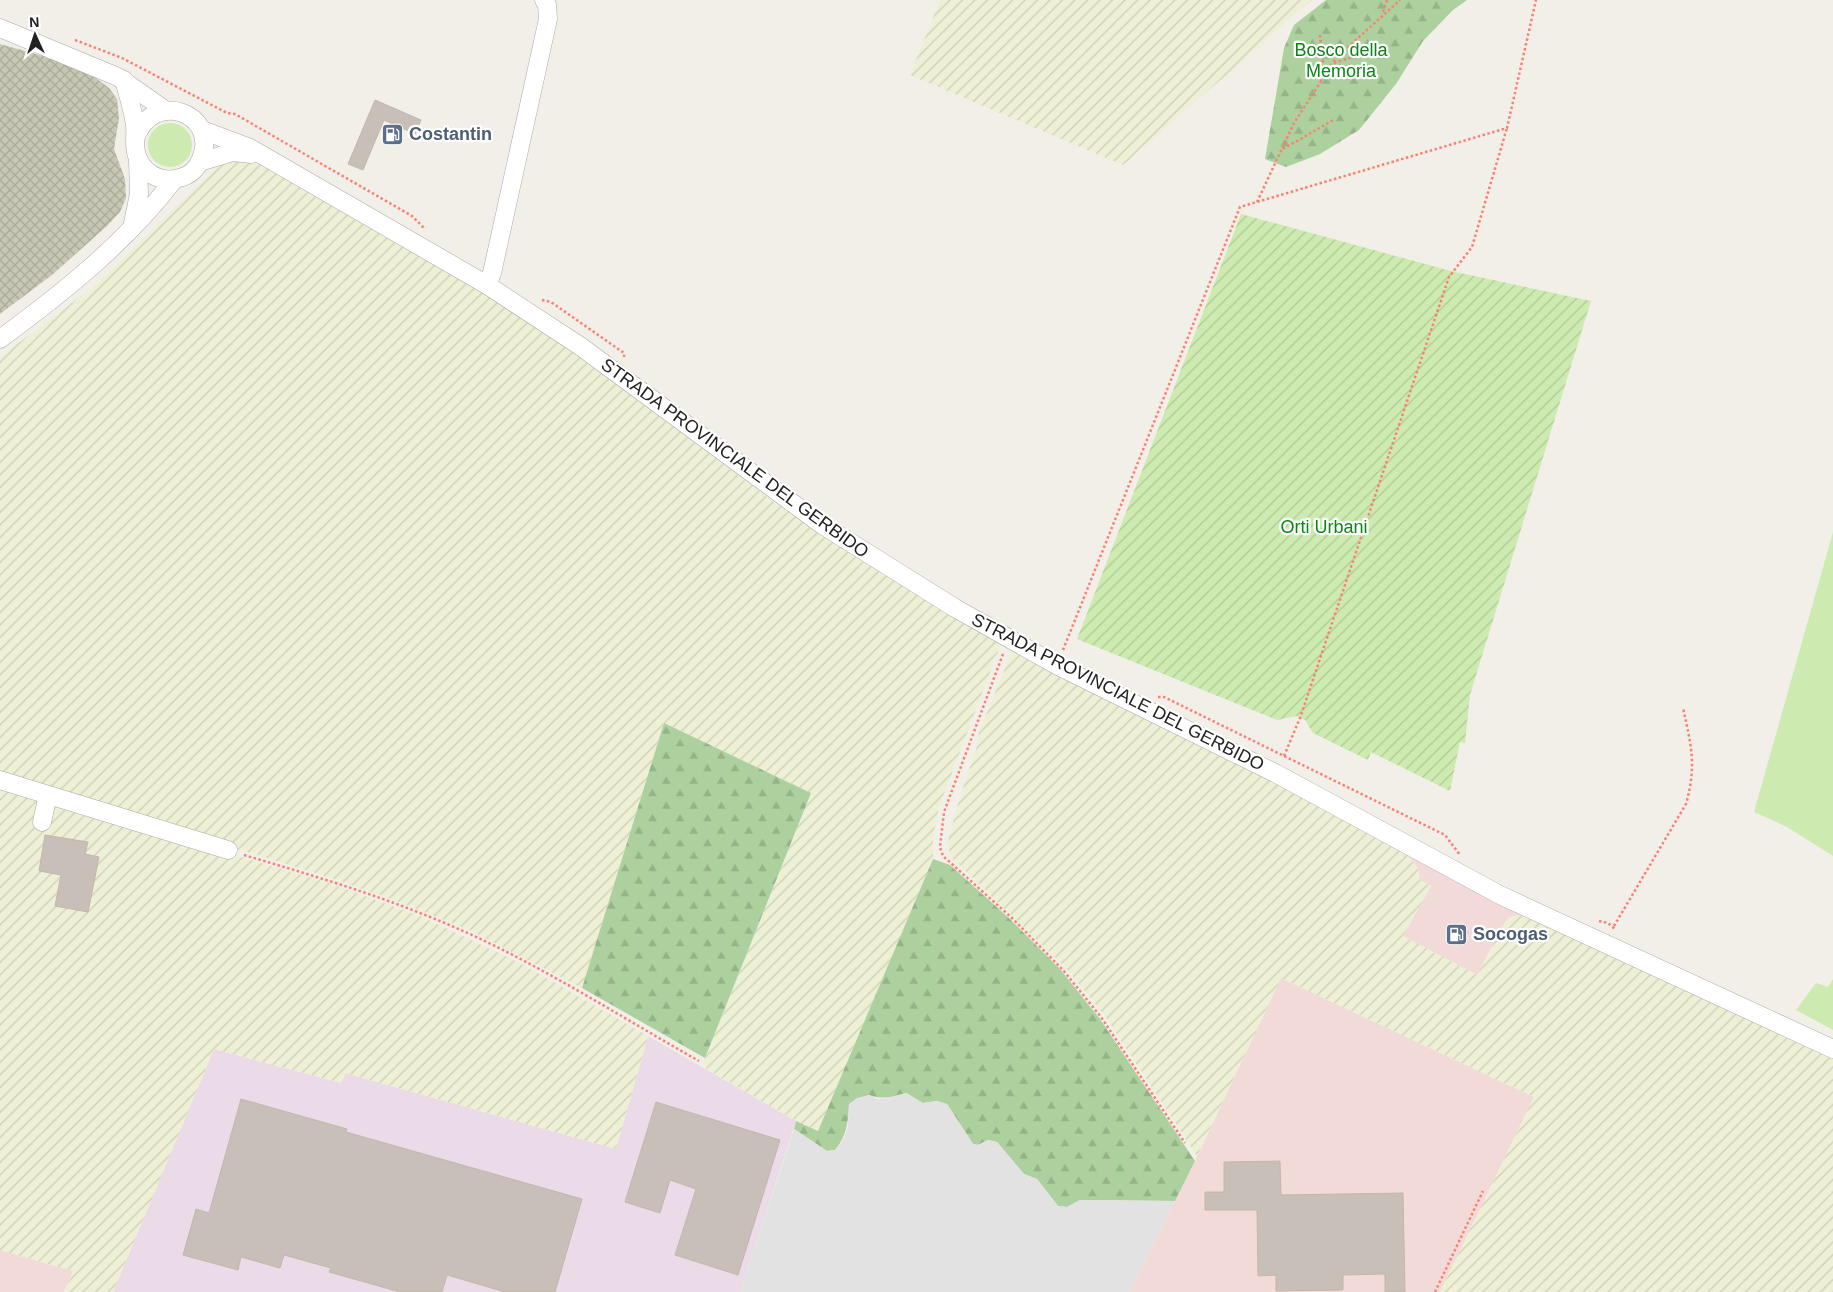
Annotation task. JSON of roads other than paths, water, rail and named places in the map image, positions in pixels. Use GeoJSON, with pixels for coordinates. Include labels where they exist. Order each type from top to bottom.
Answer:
{"type":"FeatureCollection","features":[{"type":"Feature","properties":{"kind":"street"},"geometry":{"type":"LineString","coordinates":[[487,286],[492,273],[548,19],[547,5],[544,0]]}},
{"type":"Feature","properties":{"kind":"street","name":"STRADA PROVINCIALE DEL GERBIDO"},"geometry":{"type":"LineString","coordinates":[[0,28],[68,54],[124,80],[165,110],[176,110],[186,114],[202,130],[250,148],[487,286],[580,346],[829,529],[947,603],[1012,640],[1116,695],[1275,773],[1492,891],[1611,938],[1833,1050]]}},
{"type":"Feature","properties":{"kind":"street"},"geometry":{"type":"LineString","coordinates":[[124,80],[135,123],[138,160],[139,194],[131,228]]}},
{"type":"Feature","properties":{"kind":"street"},"geometry":{"type":"LineString","coordinates":[[135,139],[139,128],[145,120],[165,110]]}},
{"type":"Feature","properties":{"kind":"street"},"geometry":{"type":"LineString","coordinates":[[200,162],[205,141],[202,130]]}},
{"type":"Feature","properties":{"kind":"street","name":"STRADA PROVINCIALE DEL GERBIDO"},"geometry":{"type":"LineString","coordinates":[[0,339],[62,293],[120,242],[174,180],[184,177],[200,162],[233,152],[264,156]]}},
{"type":"Feature","properties":{"kind":"street"},"geometry":{"type":"LineString","coordinates":[[138,160],[144,169],[153,176],[174,180]]}},
{"type":"Feature","properties":{"kind":"street"},"geometry":{"type":"LineString","coordinates":[[0,780],[228,850]]}},
{"type":"Feature","properties":{"kind":"street"},"geometry":{"type":"LineString","coordinates":[[42,822],[48,795]]}},
{"type":"Feature","properties":{"kind":"place","name":"Costantin"},"geometry":{"type":"Point","coordinates":[393,134]}},
{"type":"Feature","properties":{"kind":"place","name":"Socogas"},"geometry":{"type":"Point","coordinates":[1457,934]}},
{"type":"Feature","properties":{"kind":"park label","name":"Bosco della Memoria"},"geometry":{"type":"Point","coordinates":[1341,60]}},
{"type":"Feature","properties":{"kind":"park label","name":"Orti Urbani"},"geometry":{"type":"Point","coordinates":[1324,527]}}]}
